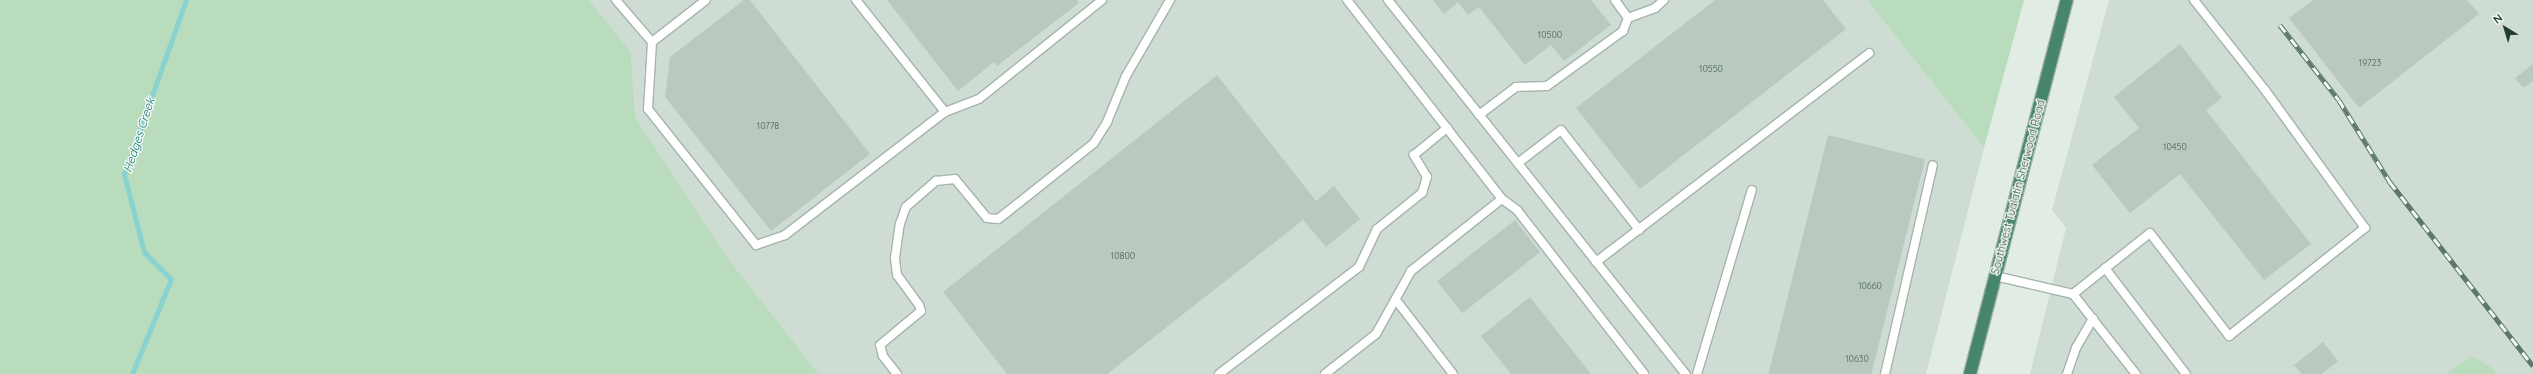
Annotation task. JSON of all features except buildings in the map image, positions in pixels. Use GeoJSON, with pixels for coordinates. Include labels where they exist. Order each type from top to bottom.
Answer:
{"type":"FeatureCollection","features":[{"type":"Feature","properties":{"kind":"highway","name":"Southwest Tualatin Sherwood Road"},"geometry":{"type":"LineString","coordinates":[[1970,374],[2067,0]]}},
{"type":"Feature","properties":{"kind":"lane"},"geometry":{"type":"LineString","coordinates":[[616,0],[652,42],[648,108],[756,245],[785,235],[945,112],[980,99],[1102,0]]}},
{"type":"Feature","properties":{"kind":"lane"},"geometry":{"type":"LineString","coordinates":[[652,42],[706,0]]}},
{"type":"Feature","properties":{"kind":"lane"},"geometry":{"type":"LineString","coordinates":[[856,0],[945,112]]}},
{"type":"Feature","properties":{"kind":"lane"},"geometry":{"type":"LineString","coordinates":[[897,374],[883,356],[880,345],[921,311],[920,305],[897,275],[895,258],[902,217],[913,199],[936,181],[956,179],[987,218],[998,219],[1094,143],[1107,122],[1126,76],[1170,0]]}},
{"type":"Feature","properties":{"kind":"lane"},"geometry":{"type":"LineString","coordinates":[[1347,0],[1502,199],[1517,210],[1644,374]]}},
{"type":"Feature","properties":{"kind":"lane"},"geometry":{"type":"LineString","coordinates":[[1388,0],[1685,374]]}},
{"type":"Feature","properties":{"kind":"lane"},"geometry":{"type":"LineString","coordinates":[[1615,0],[1628,18]]}},
{"type":"Feature","properties":{"kind":"lane"},"geometry":{"type":"LineString","coordinates":[[1479,115],[1516,87],[1547,86],[1623,30],[1628,18],[1655,8],[1664,0]]}},
{"type":"Feature","properties":{"kind":"lane"},"geometry":{"type":"LineString","coordinates":[[2073,294],[2150,233],[2230,336],[2365,228],[2265,90],[2194,0]]}},
{"type":"Feature","properties":{"kind":"lane"},"geometry":{"type":"LineString","coordinates":[[1596,262],[1869,53]]}},
{"type":"Feature","properties":{"kind":"lane"},"geometry":{"type":"LineString","coordinates":[[1219,374],[1359,267],[1377,229],[1422,193],[1427,177],[1414,155],[1447,128]]}},
{"type":"Feature","properties":{"kind":"lane"},"geometry":{"type":"LineString","coordinates":[[1518,163],[1561,130],[1639,230]]}},
{"type":"Feature","properties":{"kind":"lane"},"geometry":{"type":"LineString","coordinates":[[1885,374],[1933,165]]}},
{"type":"Feature","properties":{"kind":"lane"},"geometry":{"type":"LineString","coordinates":[[1698,374],[1752,190]]}},
{"type":"Feature","properties":{"kind":"lane"},"geometry":{"type":"LineString","coordinates":[[1325,374],[1376,334],[1411,271],[1502,199]]}},
{"type":"Feature","properties":{"kind":"lane"},"geometry":{"type":"LineString","coordinates":[[2105,268],[2186,374]]}},
{"type":"Feature","properties":{"kind":"lane"},"geometry":{"type":"LineString","coordinates":[[1995,276],[2073,294],[2136,374]]}},
{"type":"Feature","properties":{"kind":"lane"},"geometry":{"type":"LineString","coordinates":[[1396,300],[1453,374]]}},
{"type":"Feature","properties":{"kind":"lane"},"geometry":{"type":"LineString","coordinates":[[2067,374],[2076,348],[2092,319]]}},
{"type":"Feature","properties":{"kind":"shaded area"},"geometry":{"type":"Polygon","coordinates":[[[589,0],[1867,0],[1984,148],[1926,374],[819,374],[729,260],[635,117],[631,52],[589,0]]]}},
{"type":"Feature","properties":{"kind":"shaded area"},"geometry":{"type":"Polygon","coordinates":[[[2109,0],[2533,0],[2533,374],[2030,374],[2066,228],[2052,210],[2109,0]]]}},
{"type":"Feature","properties":{"kind":"green space"},"geometry":{"type":"Polygon","coordinates":[[[0,0],[589,0],[631,52],[635,117],[729,260],[819,374],[0,374],[0,0]]]}},
{"type":"Feature","properties":{"kind":"green space"},"geometry":{"type":"Polygon","coordinates":[[[1867,0],[2024,0],[1984,148],[1867,0]]]}},
{"type":"Feature","properties":{"kind":"green space"},"geometry":{"type":"Polygon","coordinates":[[[2472,356],[2491,367],[2496,374],[2446,374],[2472,356]]]}},
{"type":"Feature","properties":{"kind":"waterway","name":"Hedges Creek"},"geometry":{"type":"LineString","coordinates":[[132,374],[171,279],[144,252],[124,174],[186,0]]}},
{"type":"Feature","properties":{"kind":"railway"},"geometry":{"type":"LineString","coordinates":[[2280,25],[2339,100],[2390,182],[2533,366]]}}]}
